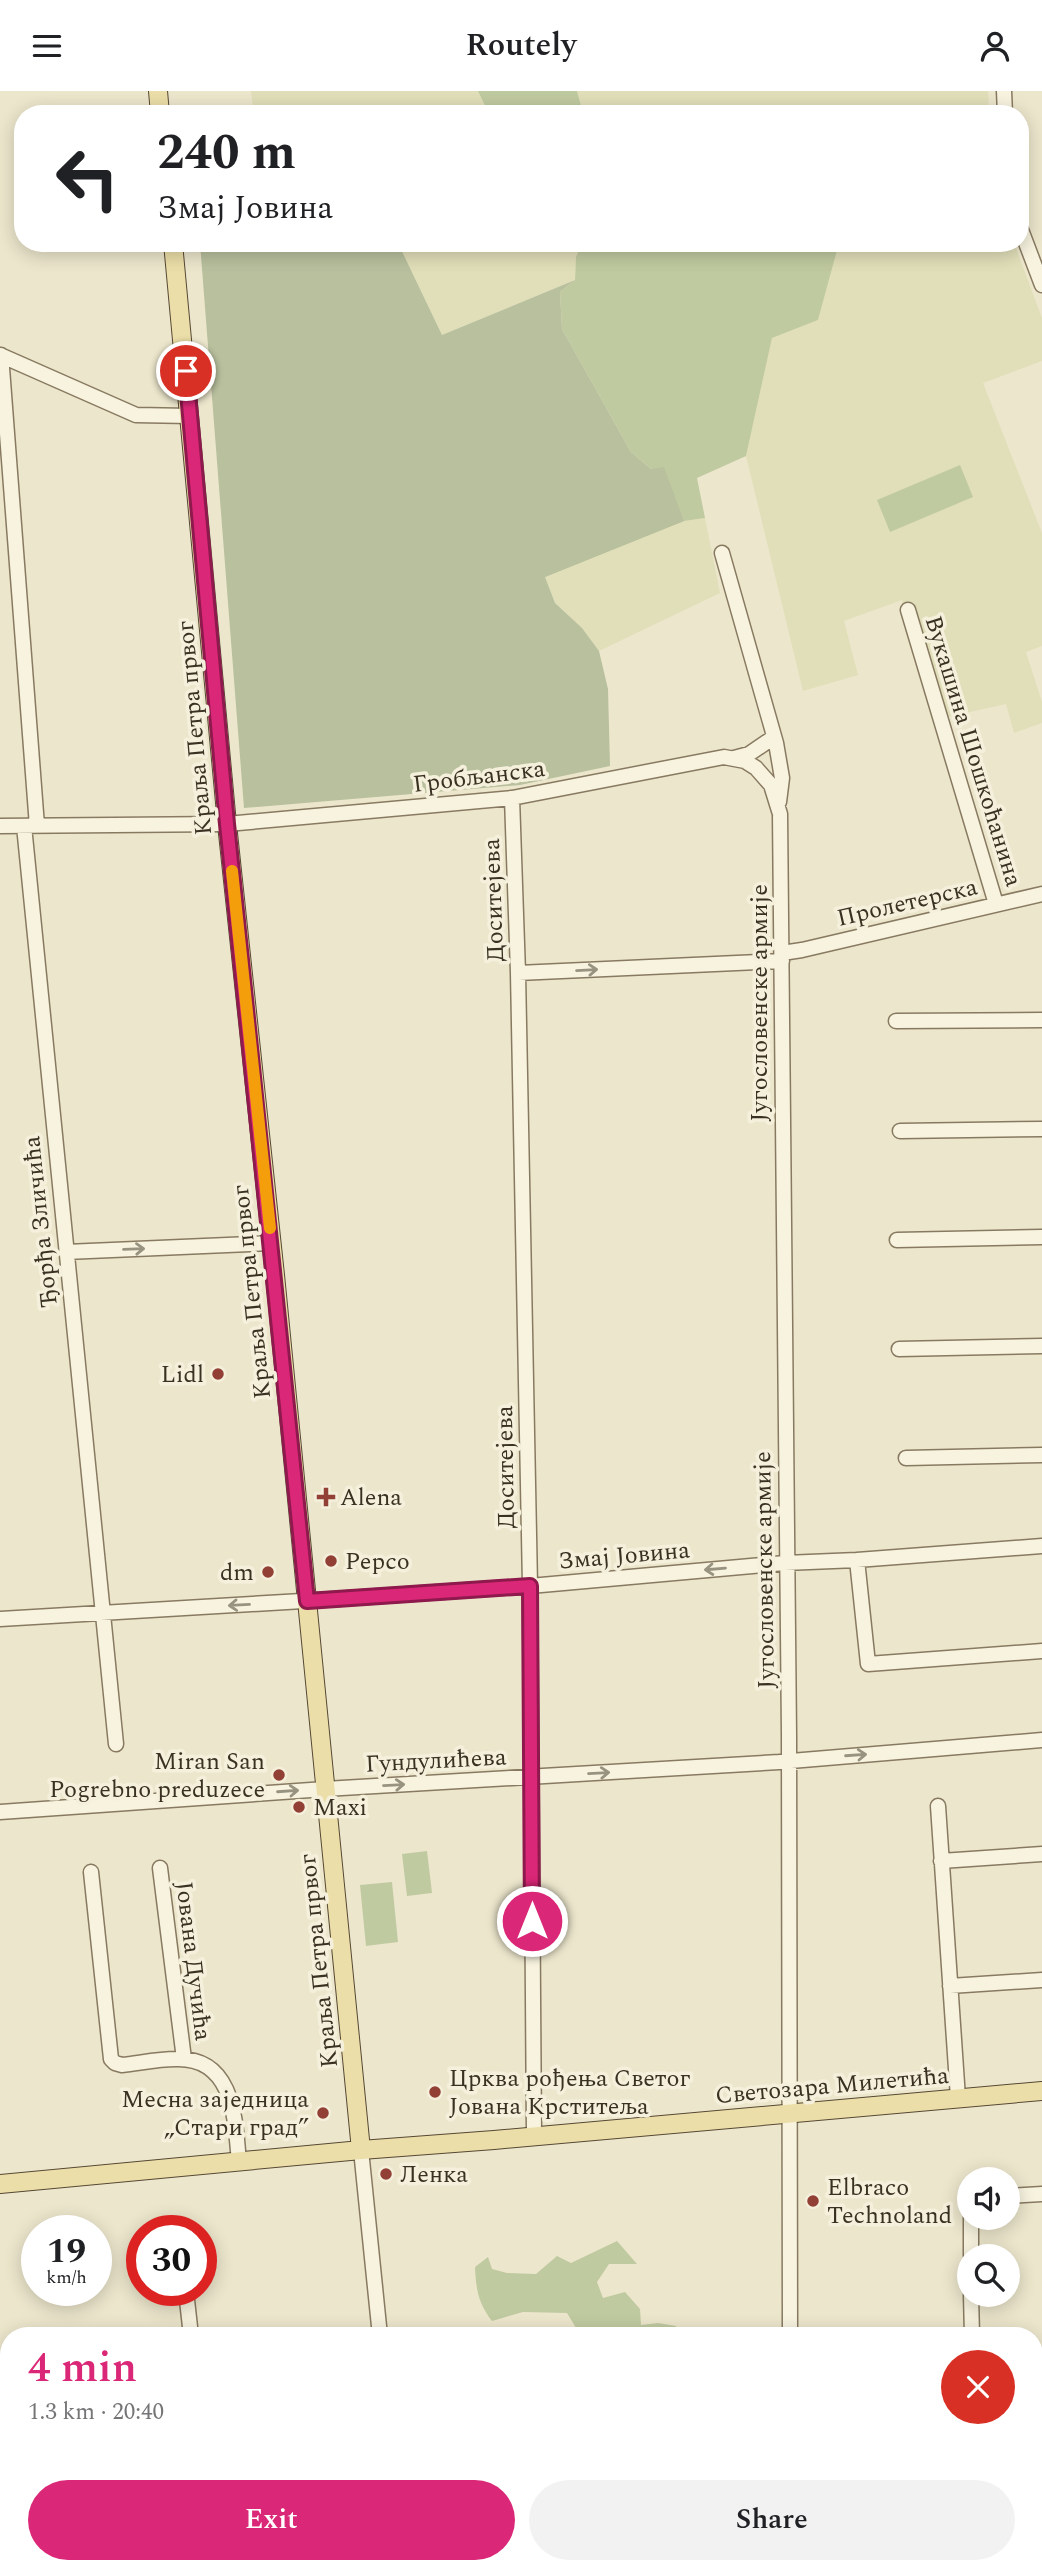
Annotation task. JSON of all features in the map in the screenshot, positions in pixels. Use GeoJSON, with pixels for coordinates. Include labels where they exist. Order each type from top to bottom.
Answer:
{"type":"FeatureCollection","features":[{"type":"Feature","properties":{"kind":"main road","name":"Краља Петра првог"},"geometry":{"type":"LineString","coordinates":[[174,252],[227,824],[361,2150]]}},
{"type":"Feature","properties":{"kind":"main road","name":"Светозара Милетића"},"geometry":{"type":"LineString","coordinates":[[0,2185],[361,2150],[1042,2091]]}},
{"type":"Feature","properties":{"kind":"street"},"geometry":{"type":"LineString","coordinates":[[1029,250],[1042,285]]}},
{"type":"Feature","properties":{"kind":"street"},"geometry":{"type":"LineString","coordinates":[[0,355],[136,415],[190,417]]}},
{"type":"Feature","properties":{"kind":"street","name":"Ђорђа Зличића"},"geometry":{"type":"LineString","coordinates":[[0,355],[30,826],[66,1252],[116,1744]]}},
{"type":"Feature","properties":{"kind":"street","name":"Југословенске армије"},"geometry":{"type":"LineString","coordinates":[[722,553],[774,737],[782,778],[779,803],[789,1761],[790,2327]]}},
{"type":"Feature","properties":{"kind":"street","name":"Вукашина Шошкоћанина"},"geometry":{"type":"LineString","coordinates":[[908,610],[996,904]]}},
{"type":"Feature","properties":{"kind":"street"},"geometry":{"type":"LineString","coordinates":[[734,758],[749,754],[774,737]]}},
{"type":"Feature","properties":{"kind":"street","name":"Гробљанска"},"geometry":{"type":"LineString","coordinates":[[0,826],[227,824],[512,798],[711,758],[734,758]]}},
{"type":"Feature","properties":{"kind":"street"},"geometry":{"type":"LineString","coordinates":[[734,758],[756,768],[771,785],[779,803]]}},
{"type":"Feature","properties":{"kind":"street","name":"Доситејева"},"geometry":{"type":"LineString","coordinates":[[512,798],[519,973],[530,1586],[534,2135]]}},
{"type":"Feature","properties":{"kind":"street","name":"Пролетерска"},"geometry":{"type":"LineString","coordinates":[[519,973],[782,957],[1042,894]]}},
{"type":"Feature","properties":{"kind":"street"},"geometry":{"type":"LineString","coordinates":[[896,1021],[1042,1020]]}},
{"type":"Feature","properties":{"kind":"street"},"geometry":{"type":"LineString","coordinates":[[900,1131],[1042,1129]]}},
{"type":"Feature","properties":{"kind":"street"},"geometry":{"type":"LineString","coordinates":[[897,1240],[1042,1237]]}},
{"type":"Feature","properties":{"kind":"street"},"geometry":{"type":"LineString","coordinates":[[66,1252],[271,1243]]}},
{"type":"Feature","properties":{"kind":"street"},"geometry":{"type":"LineString","coordinates":[[900,1349],[1042,1346]]}},
{"type":"Feature","properties":{"kind":"street"},"geometry":{"type":"LineString","coordinates":[[906,1458],[1042,1455]]}},
{"type":"Feature","properties":{"kind":"street","name":"Змај Јовина"},"geometry":{"type":"LineString","coordinates":[[0,1619],[530,1586],[786,1563],[1042,1546]]}},
{"type":"Feature","properties":{"kind":"street"},"geometry":{"type":"LineString","coordinates":[[857,1560],[868,1664],[1042,1651]]}},
{"type":"Feature","properties":{"kind":"street","name":"Гундулићева"},"geometry":{"type":"LineString","coordinates":[[0,1812],[789,1761],[1042,1740]]}},
{"type":"Feature","properties":{"kind":"street"},"geometry":{"type":"LineString","coordinates":[[938,1806],[958,2098]]}},
{"type":"Feature","properties":{"kind":"street"},"geometry":{"type":"LineString","coordinates":[[941,1861],[1042,1854]]}},
{"type":"Feature","properties":{"kind":"street","name":"Јована Дучића"},"geometry":{"type":"LineString","coordinates":[[160,1868],[184,2059]]}},
{"type":"Feature","properties":{"kind":"street"},"geometry":{"type":"LineString","coordinates":[[91,1873],[111,2059],[122,2065],[184,2059],[208,2068],[227,2089],[233,2108],[239,2162]]}},
{"type":"Feature","properties":{"kind":"street"},"geometry":{"type":"LineString","coordinates":[[950,1986],[1042,1980]]}},
{"type":"Feature","properties":{"kind":"street","name":"Краља Петра првог"},"geometry":{"type":"LineString","coordinates":[[361,2150],[379,2327]]}},
{"type":"Feature","properties":{"kind":"street"},"geometry":{"type":"LineString","coordinates":[[1020,2196],[1042,2195]]}},
{"type":"Feature","properties":{"kind":"street"},"geometry":{"type":"LineString","coordinates":[[188,2306],[190,2327]]}},
{"type":"Feature","properties":{"kind":"street"},"geometry":{"type":"LineString","coordinates":[[971,2307],[972,2327]]}},
{"type":"Feature","properties":{"kind":"shaded area"},"geometry":{"type":"Polygon","coordinates":[[[251,91],[478,91],[485,105],[253,105],[251,91]]]}},
{"type":"Feature","properties":{"kind":"shaded area"},"geometry":{"type":"Polygon","coordinates":[[[577,91],[988,91],[989,105],[581,105],[577,91]]]}},
{"type":"Feature","properties":{"kind":"shaded area"},"geometry":{"type":"Polygon","coordinates":[[[402,252],[578,252],[575,280],[442,335],[402,252]]]}},
{"type":"Feature","properties":{"kind":"shaded area"},"geometry":{"type":"Polygon","coordinates":[[[837,252],[1017,252],[1042,318],[1042,361],[983,383],[1042,533],[1042,646],[1026,652],[1042,702],[1042,723],[1014,733],[1006,704],[934,720],[902,600],[844,621],[858,675],[803,691],[746,456],[772,338],[818,320],[837,252]]]}},
{"type":"Feature","properties":{"kind":"shaded area"},"geometry":{"type":"Polygon","coordinates":[[[705,518],[720,593],[599,651],[582,628],[555,603],[545,577],[684,521],[705,518]]]}},
{"type":"Feature","properties":{"kind":"green space"},"geometry":{"type":"Polygon","coordinates":[[[478,91],[577,91],[581,105],[485,105],[478,91]]]}},
{"type":"Feature","properties":{"kind":"green space"},"geometry":{"type":"Polygon","coordinates":[[[201,252],[402,252],[442,335],[575,280],[560,292],[562,329],[631,452],[651,469],[664,467],[684,521],[545,577],[555,603],[582,628],[599,651],[608,689],[610,766],[520,785],[244,808],[201,252]]]}},
{"type":"Feature","properties":{"kind":"green space"},"geometry":{"type":"Polygon","coordinates":[[[578,252],[837,252],[818,320],[772,338],[746,456],[697,478],[705,518],[684,521],[545,577],[651,469],[631,452],[562,329],[560,292],[575,280],[578,252]]]}},
{"type":"Feature","properties":{"kind":"green space"},"geometry":{"type":"Polygon","coordinates":[[[960,465],[973,497],[890,532],[877,500],[960,465]]]}},
{"type":"Feature","properties":{"kind":"green space"},"geometry":{"type":"Polygon","coordinates":[[[427,1851],[432,1893],[407,1896],[402,1854],[427,1851]]]}},
{"type":"Feature","properties":{"kind":"green space"},"geometry":{"type":"Polygon","coordinates":[[[392,1882],[398,1942],[366,1946],[360,1885],[392,1882]]]}},
{"type":"Feature","properties":{"kind":"green space"},"geometry":{"type":"Polygon","coordinates":[[[617,2241],[637,2264],[609,2264],[597,2282],[603,2298],[625,2292],[640,2309],[641,2325],[658,2323],[676,2327],[576,2327],[567,2313],[523,2312],[492,2321],[481,2302],[475,2267],[488,2257],[492,2269],[507,2273],[536,2274],[557,2256],[571,2263],[617,2241]]]}},
{"type":"Feature","properties":{"kind":"slow traffic"},"geometry":{"type":"LineString","coordinates":[[232,871],[270,1228]]}},
{"type":"Feature","properties":{"kind":"place","name":"Lidl"},"geometry":{"type":"Point","coordinates":[218,1374]}},
{"type":"Feature","properties":{"kind":"place","name":"Alena"},"geometry":{"type":"Point","coordinates":[326,1497]}},
{"type":"Feature","properties":{"kind":"place","name":"Pepco"},"geometry":{"type":"Point","coordinates":[331,1561]}},
{"type":"Feature","properties":{"kind":"place","name":"dm"},"geometry":{"type":"Point","coordinates":[268,1572]}},
{"type":"Feature","properties":{"kind":"place","name":"Miran San Pogrebno preduzece"},"geometry":{"type":"Point","coordinates":[279,1775]}},
{"type":"Feature","properties":{"kind":"place","name":"Maxi"},"geometry":{"type":"Point","coordinates":[299,1807]}},
{"type":"Feature","properties":{"kind":"place","name":"Црква рођења Светог Јована Крститеља"},"geometry":{"type":"Point","coordinates":[435,2092]}},
{"type":"Feature","properties":{"kind":"place","name":"Месна заједница „Стари град”"},"geometry":{"type":"Point","coordinates":[323,2113]}},
{"type":"Feature","properties":{"kind":"place","name":"Ленка"},"geometry":{"type":"Point","coordinates":[386,2174]}},
{"type":"Feature","properties":{"kind":"place","name":"Elbraco Technoland"},"geometry":{"type":"Point","coordinates":[813,2201]}},
{"type":"Feature","properties":{"kind":"route"},"geometry":{"type":"LineString","coordinates":[[186,371],[227,824],[307,1601],[530,1586],[532,1921]]}}]}
